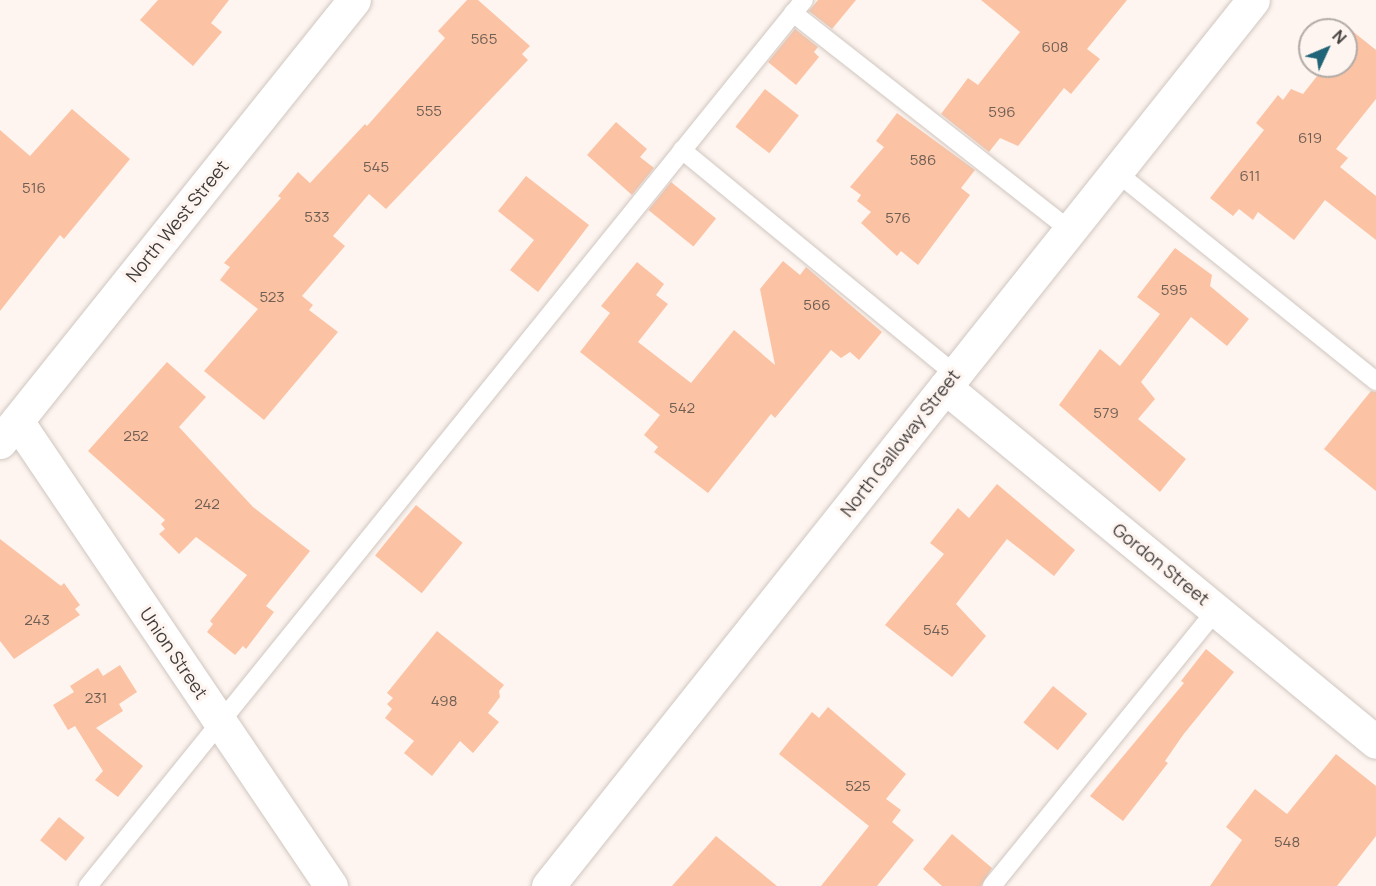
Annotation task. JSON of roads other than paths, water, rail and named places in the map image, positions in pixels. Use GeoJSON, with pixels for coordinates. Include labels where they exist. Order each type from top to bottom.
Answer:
{"type":"FeatureCollection","features":[{"type":"Feature","properties":{"kind":"street","name":"North West Street"},"geometry":{"type":"LineString","coordinates":[[8,432],[354,0]]}},
{"type":"Feature","properties":{"kind":"street","name":"North Galloway Street"},"geometry":{"type":"LineString","coordinates":[[548,886],[1253,0]]}},
{"type":"Feature","properties":{"kind":"street","name":"Gordon Street"},"geometry":{"type":"LineString","coordinates":[[950,381],[1216,610],[1376,742]]}},
{"type":"Feature","properties":{"kind":"street","name":"Union Street"},"geometry":{"type":"LineString","coordinates":[[8,432],[221,722],[331,886]]}},
{"type":"Feature","properties":{"kind":"lane"},"geometry":{"type":"LineString","coordinates":[[88,886],[799,6],[1070,230]]}},
{"type":"Feature","properties":{"kind":"lane"},"geometry":{"type":"LineString","coordinates":[[682,150],[950,381]]}},
{"type":"Feature","properties":{"kind":"lane"},"geometry":{"type":"LineString","coordinates":[[1116,172],[1376,381]]}},
{"type":"Feature","properties":{"kind":"lane"},"geometry":{"type":"LineString","coordinates":[[992,886],[1216,610]]}}]}
